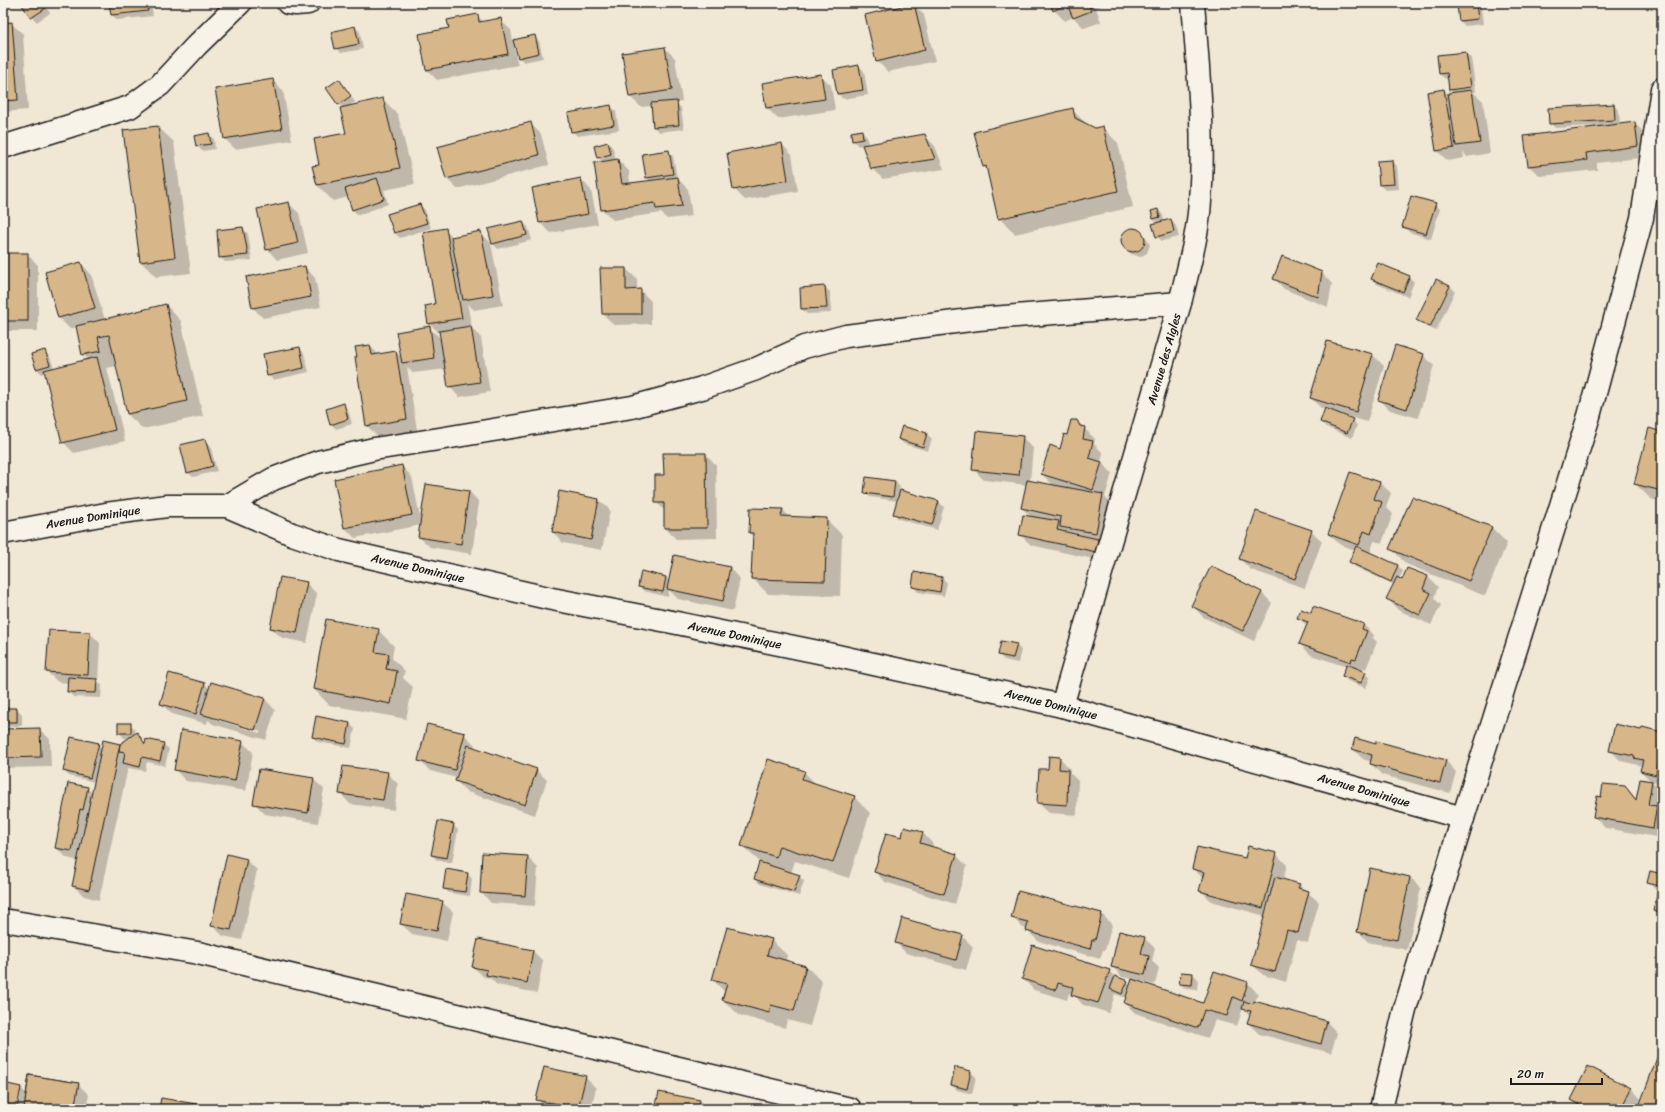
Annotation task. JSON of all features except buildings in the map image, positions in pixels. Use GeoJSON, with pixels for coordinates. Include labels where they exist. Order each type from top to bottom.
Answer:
{"type":"FeatureCollection","features":[{"type":"Feature","properties":{"kind":"street"},"geometry":{"type":"LineString","coordinates":[[3,147],[130,108],[160,85],[196,46],[240,3]]}},
{"type":"Feature","properties":{"kind":"street"},"geometry":{"type":"LineString","coordinates":[[288,3],[308,3]]}},
{"type":"Feature","properties":{"kind":"street","name":"Avenue des Aigles"},"geometry":{"type":"LineString","coordinates":[[1062,706],[1180,303],[1194,247],[1200,202],[1202,144],[1193,3]]}},
{"type":"Feature","properties":{"kind":"street"},"geometry":{"type":"LineString","coordinates":[[1381,1109],[1405,1009],[1463,818],[1589,416],[1642,218],[1662,89]]}},
{"type":"Feature","properties":{"kind":"street"},"geometry":{"type":"LineString","coordinates":[[227,506],[273,479],[318,462],[374,448],[439,439],[632,406],[702,388],[756,369],[804,347],[846,336],[978,319],[1180,303]]}},
{"type":"Feature","properties":{"kind":"street","name":"Avenue Dominique"},"geometry":{"type":"LineString","coordinates":[[3,533],[106,514],[159,507],[227,506],[292,534],[338,550],[552,599],[667,620],[1062,706],[1463,818]]}},
{"type":"Feature","properties":{"kind":"street"},"geometry":{"type":"LineString","coordinates":[[3,920],[198,954],[850,1109]]}}]}
